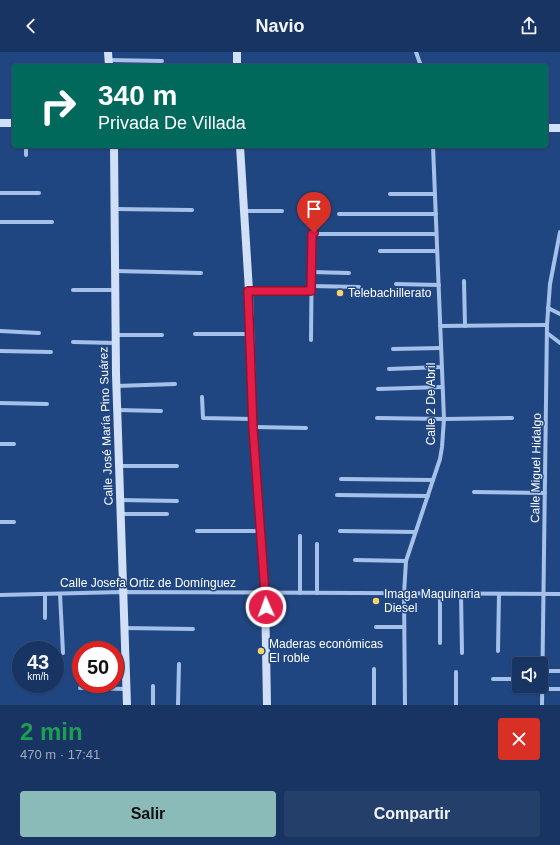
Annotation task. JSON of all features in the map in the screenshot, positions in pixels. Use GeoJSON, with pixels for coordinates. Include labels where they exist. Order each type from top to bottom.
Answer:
{"type":"FeatureCollection","features":[{"type":"Feature","properties":{"kind":"main road"},"geometry":{"type":"LineString","coordinates":[[237,52],[237,64]]}},
{"type":"Feature","properties":{"kind":"main road"},"geometry":{"type":"LineString","coordinates":[[0,123],[12,123]]}},
{"type":"Feature","properties":{"kind":"main road"},"geometry":{"type":"LineString","coordinates":[[548,128],[560,128]]}},
{"type":"Feature","properties":{"kind":"main road","name":"Calle José María Pino Suárez"},"geometry":{"type":"LineString","coordinates":[[114,148],[116,386],[126,705]]}},
{"type":"Feature","properties":{"kind":"main road"},"geometry":{"type":"LineString","coordinates":[[240,148],[253,423],[265,593],[267,705]]}},
{"type":"Feature","properties":{"kind":"street"},"geometry":{"type":"LineString","coordinates":[[416,52],[420,64]]}},
{"type":"Feature","properties":{"kind":"street"},"geometry":{"type":"LineString","coordinates":[[108,59],[162,61]]}},
{"type":"Feature","properties":{"kind":"street"},"geometry":{"type":"LineString","coordinates":[[26,148],[26,155]]}},
{"type":"Feature","properties":{"kind":"street","name":"Calle 2 De Abril"},"geometry":{"type":"LineString","coordinates":[[405,705],[404,594],[406,561],[428,496],[442,447],[444,419],[433,148]]}},
{"type":"Feature","properties":{"kind":"street"},"geometry":{"type":"LineString","coordinates":[[0,193],[39,193]]}},
{"type":"Feature","properties":{"kind":"street"},"geometry":{"type":"LineString","coordinates":[[390,194],[435,194]]}},
{"type":"Feature","properties":{"kind":"street"},"geometry":{"type":"LineString","coordinates":[[114,209],[192,210]]}},
{"type":"Feature","properties":{"kind":"street"},"geometry":{"type":"LineString","coordinates":[[244,211],[282,211]]}},
{"type":"Feature","properties":{"kind":"street"},"geometry":{"type":"LineString","coordinates":[[339,214],[436,214]]}},
{"type":"Feature","properties":{"kind":"street"},"geometry":{"type":"LineString","coordinates":[[0,222],[52,222]]}},
{"type":"Feature","properties":{"kind":"street","name":"Calle Miguel Hidalgo"},"geometry":{"type":"LineString","coordinates":[[542,657],[547,326],[550,284],[560,232]]}},
{"type":"Feature","properties":{"kind":"street"},"geometry":{"type":"LineString","coordinates":[[311,340],[311,272],[313,233],[436,234]]}},
{"type":"Feature","properties":{"kind":"street"},"geometry":{"type":"LineString","coordinates":[[380,251],[437,251]]}},
{"type":"Feature","properties":{"kind":"street"},"geometry":{"type":"LineString","coordinates":[[114,271],[202,273]]}},
{"type":"Feature","properties":{"kind":"street"},"geometry":{"type":"LineString","coordinates":[[311,272],[349,273]]}},
{"type":"Feature","properties":{"kind":"street"},"geometry":{"type":"LineString","coordinates":[[464,281],[464,326]]}},
{"type":"Feature","properties":{"kind":"street"},"geometry":{"type":"LineString","coordinates":[[396,284],[439,285]]}},
{"type":"Feature","properties":{"kind":"street"},"geometry":{"type":"LineString","coordinates":[[311,286],[359,287]]}},
{"type":"Feature","properties":{"kind":"street"},"geometry":{"type":"LineString","coordinates":[[73,290],[115,290]]}},
{"type":"Feature","properties":{"kind":"street"},"geometry":{"type":"LineString","coordinates":[[248,291],[311,291]]}},
{"type":"Feature","properties":{"kind":"street"},"geometry":{"type":"LineString","coordinates":[[548,308],[560,314]]}},
{"type":"Feature","properties":{"kind":"street"},"geometry":{"type":"LineString","coordinates":[[440,326],[547,326]]}},
{"type":"Feature","properties":{"kind":"street"},"geometry":{"type":"LineString","coordinates":[[0,331],[39,333]]}},
{"type":"Feature","properties":{"kind":"street"},"geometry":{"type":"LineString","coordinates":[[547,333],[560,343]]}},
{"type":"Feature","properties":{"kind":"street"},"geometry":{"type":"LineString","coordinates":[[195,334],[250,334]]}},
{"type":"Feature","properties":{"kind":"street"},"geometry":{"type":"LineString","coordinates":[[73,342],[162,335]]}},
{"type":"Feature","properties":{"kind":"street"},"geometry":{"type":"LineString","coordinates":[[392,349],[440,348]]}},
{"type":"Feature","properties":{"kind":"street"},"geometry":{"type":"LineString","coordinates":[[0,351],[51,352]]}},
{"type":"Feature","properties":{"kind":"street"},"geometry":{"type":"LineString","coordinates":[[389,369],[441,367]]}},
{"type":"Feature","properties":{"kind":"street"},"geometry":{"type":"LineString","coordinates":[[116,386],[175,384]]}},
{"type":"Feature","properties":{"kind":"street"},"geometry":{"type":"LineString","coordinates":[[378,389],[442,387]]}},
{"type":"Feature","properties":{"kind":"street"},"geometry":{"type":"LineString","coordinates":[[202,396],[204,418],[306,428]]}},
{"type":"Feature","properties":{"kind":"street"},"geometry":{"type":"LineString","coordinates":[[0,403],[47,404]]}},
{"type":"Feature","properties":{"kind":"street"},"geometry":{"type":"LineString","coordinates":[[117,410],[161,411]]}},
{"type":"Feature","properties":{"kind":"street"},"geometry":{"type":"LineString","coordinates":[[377,418],[512,418]]}},
{"type":"Feature","properties":{"kind":"street"},"geometry":{"type":"LineString","coordinates":[[0,444],[14,444]]}},
{"type":"Feature","properties":{"kind":"street"},"geometry":{"type":"LineString","coordinates":[[119,466],[177,466]]}},
{"type":"Feature","properties":{"kind":"street"},"geometry":{"type":"LineString","coordinates":[[341,479],[433,480]]}},
{"type":"Feature","properties":{"kind":"street"},"geometry":{"type":"LineString","coordinates":[[474,492],[545,493]]}},
{"type":"Feature","properties":{"kind":"street"},"geometry":{"type":"LineString","coordinates":[[337,495],[428,496]]}},
{"type":"Feature","properties":{"kind":"street"},"geometry":{"type":"LineString","coordinates":[[120,500],[177,501]]}},
{"type":"Feature","properties":{"kind":"street"},"geometry":{"type":"LineString","coordinates":[[120,514],[167,514]]}},
{"type":"Feature","properties":{"kind":"street"},"geometry":{"type":"LineString","coordinates":[[0,522],[14,522]]}},
{"type":"Feature","properties":{"kind":"street"},"geometry":{"type":"LineString","coordinates":[[197,531],[260,531]]}},
{"type":"Feature","properties":{"kind":"street"},"geometry":{"type":"LineString","coordinates":[[340,531],[415,532]]}},
{"type":"Feature","properties":{"kind":"street"},"geometry":{"type":"LineString","coordinates":[[300,536],[300,593]]}},
{"type":"Feature","properties":{"kind":"street"},"geometry":{"type":"LineString","coordinates":[[317,544],[317,593]]}},
{"type":"Feature","properties":{"kind":"street"},"geometry":{"type":"LineString","coordinates":[[355,560],[406,561]]}},
{"type":"Feature","properties":{"kind":"street","name":"Calle Josefa Ortiz de Domínguez"},"geometry":{"type":"LineString","coordinates":[[0,595],[122,592],[560,594]]}},
{"type":"Feature","properties":{"kind":"street"},"geometry":{"type":"LineString","coordinates":[[45,594],[45,618]]}},
{"type":"Feature","properties":{"kind":"street"},"geometry":{"type":"LineString","coordinates":[[60,594],[62,641]]}},
{"type":"Feature","properties":{"kind":"street"},"geometry":{"type":"LineString","coordinates":[[440,594],[440,643]]}},
{"type":"Feature","properties":{"kind":"street"},"geometry":{"type":"LineString","coordinates":[[461,594],[462,652]]}},
{"type":"Feature","properties":{"kind":"street"},"geometry":{"type":"LineString","coordinates":[[498,652],[499,594]]}},
{"type":"Feature","properties":{"kind":"street"},"geometry":{"type":"LineString","coordinates":[[376,627],[404,627]]}},
{"type":"Feature","properties":{"kind":"street"},"geometry":{"type":"LineString","coordinates":[[124,628],[193,629]]}},
{"type":"Feature","properties":{"kind":"street"},"geometry":{"type":"LineString","coordinates":[[178,705],[179,664]]}},
{"type":"Feature","properties":{"kind":"street"},"geometry":{"type":"LineString","coordinates":[[374,669],[374,705]]}},
{"type":"Feature","properties":{"kind":"street"},"geometry":{"type":"LineString","coordinates":[[548,671],[560,671]]}},
{"type":"Feature","properties":{"kind":"street"},"geometry":{"type":"LineString","coordinates":[[456,672],[456,705]]}},
{"type":"Feature","properties":{"kind":"street"},"geometry":{"type":"LineString","coordinates":[[493,679],[512,679]]}},
{"type":"Feature","properties":{"kind":"street"},"geometry":{"type":"LineString","coordinates":[[153,686],[153,705]]}},
{"type":"Feature","properties":{"kind":"street"},"geometry":{"type":"LineString","coordinates":[[548,689],[560,689]]}},
{"type":"Feature","properties":{"kind":"street","name":"Calle Miguel Hidalgo"},"geometry":{"type":"LineString","coordinates":[[542,693],[542,705]]}},
{"type":"Feature","properties":{"kind":"place","name":"Telebachillerato"},"geometry":{"type":"Point","coordinates":[340,293]}},
{"type":"Feature","properties":{"kind":"place","name":"Imaga Maquinaria Diesel"},"geometry":{"type":"Point","coordinates":[376,601]}},
{"type":"Feature","properties":{"kind":"place","name":"Maderas económicas El roble"},"geometry":{"type":"Point","coordinates":[261,651]}},
{"type":"Feature","properties":{"kind":"route"},"geometry":{"type":"LineString","coordinates":[[266,607],[253,428],[248,291],[311,291],[312,234],[314,233]]}}]}
